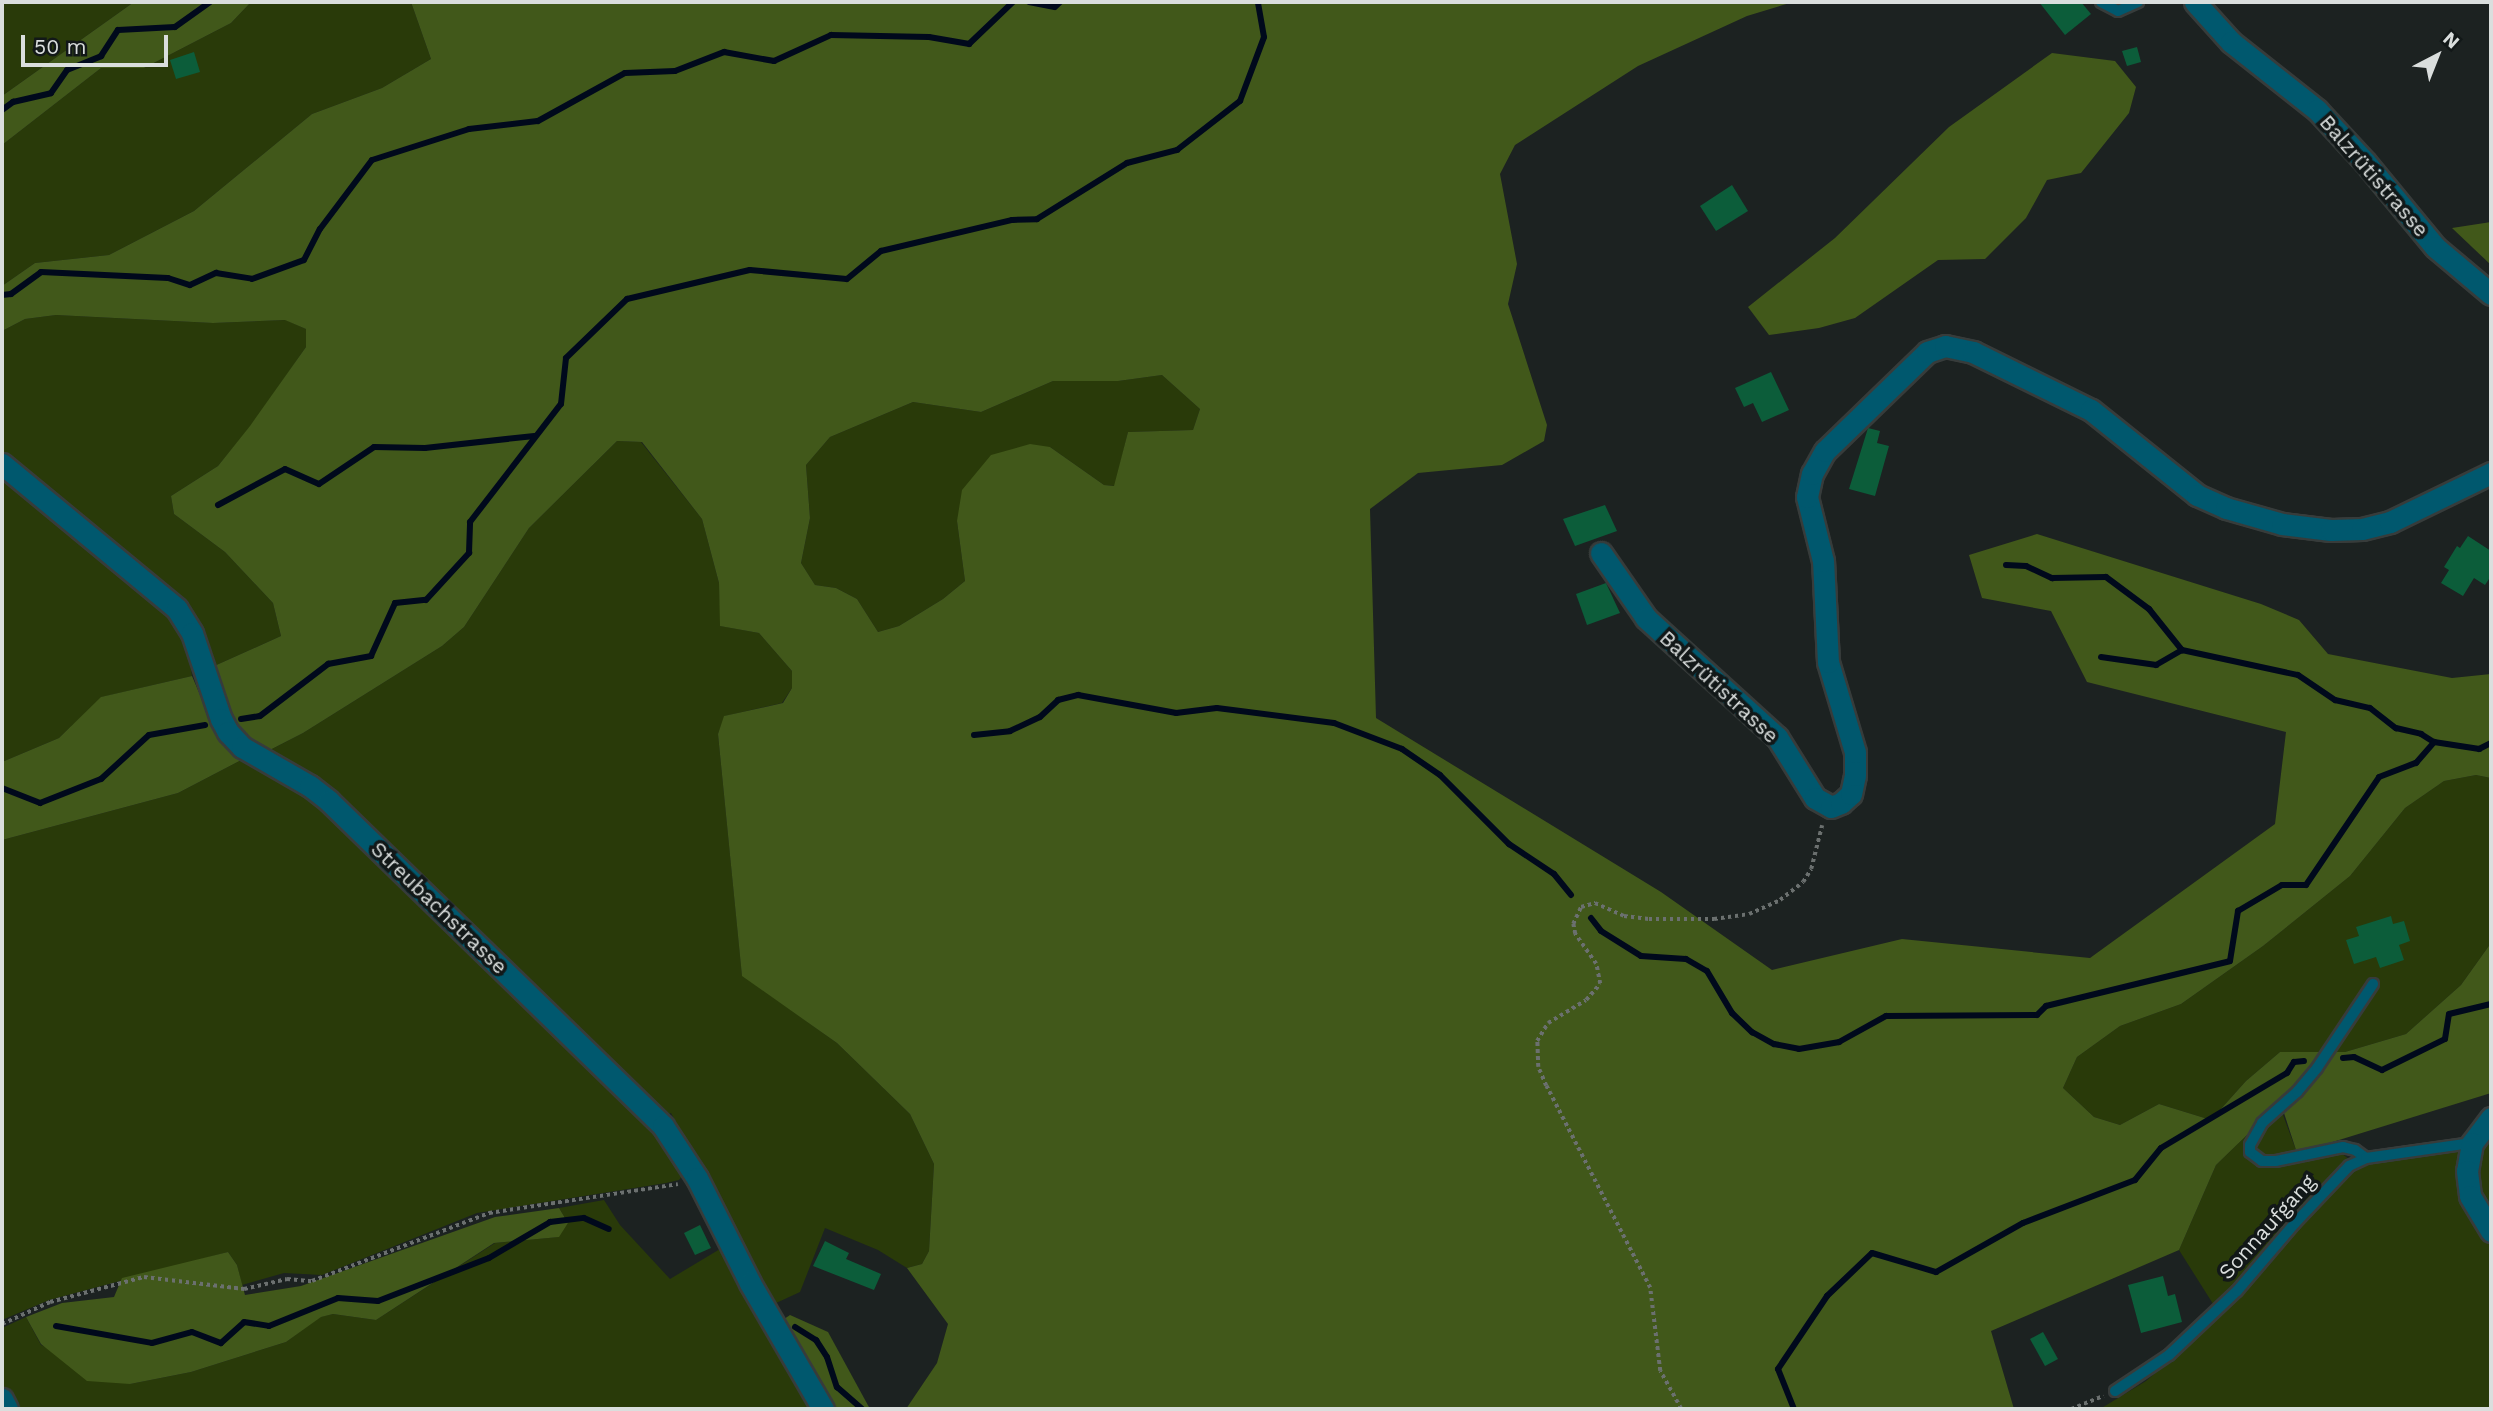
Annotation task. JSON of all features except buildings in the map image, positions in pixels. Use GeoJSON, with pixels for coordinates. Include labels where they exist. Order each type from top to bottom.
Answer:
{"type":"FeatureCollection","features":[{"type":"Feature","properties":{"kind":"street","name":"Balzrütistrasse"},"geometry":{"type":"LineString","coordinates":[[2195,2],[2231,42],[2316,110],[2365,162],[2435,247],[2491,294]]}},
{"type":"Feature","properties":{"kind":"street"},"geometry":{"type":"LineString","coordinates":[[1826,806],[1841,803],[1851,794],[1855,765],[1852,739],[1828,662],[1823,561],[1808,497],[1812,474],[1825,451],[1927,352],[1945,346],[1973,352],[2091,410],[2197,495],[2226,508],[2283,524],[2331,530],[2362,529],[2390,522],[2491,473]]}},
{"type":"Feature","properties":{"kind":"street","name":"Streubachstrasse"},"geometry":{"type":"LineString","coordinates":[[2,464],[177,609],[192,633],[221,719],[228,732],[242,747],[310,786],[329,801],[663,1126],[697,1178],[750,1283],[823,1409]]}},
{"type":"Feature","properties":{"kind":"street","name":"Balzrütistrasse"},"geometry":{"type":"LineString","coordinates":[[1601,553],[1646,618],[1777,737],[1809,790],[1826,806]]}},
{"type":"Feature","properties":{"kind":"street"},"geometry":{"type":"LineString","coordinates":[[2491,1118],[2473,1143],[2468,1171],[2470,1196],[2491,1231]]}},
{"type":"Feature","properties":{"kind":"street"},"geometry":{"type":"LineString","coordinates":[[2,1399],[7,1409]]}},
{"type":"Feature","properties":{"kind":"lane"},"geometry":{"type":"LineString","coordinates":[[2101,2],[2118,11],[2138,2]]}},
{"type":"Feature","properties":{"kind":"lane"},"geometry":{"type":"LineString","coordinates":[[2366,1158],[2355,1150],[2343,1147],[2276,1161],[2262,1161],[2250,1153],[2250,1144],[2262,1123],[2317,1068],[2373,984]]}},
{"type":"Feature","properties":{"kind":"lane","name":"Sonnaufgang"},"geometry":{"type":"LineString","coordinates":[[2115,1391],[2153,1367],[2188,1338],[2237,1291],[2349,1167],[2366,1158],[2473,1143]]}},
{"type":"Feature","properties":{"kind":"path"},"geometry":{"type":"LineString","coordinates":[[1681,1409],[1660,1371],[1650,1288],[1546,1086],[1538,1066],[1537,1041],[1548,1023],[1586,1000],[1600,984],[1596,964],[1575,934],[1573,924],[1581,907],[1595,903],[1624,916],[1650,919],[1734,918],[1763,908],[1790,893],[1808,876],[1826,806]]}},
{"type":"Feature","properties":{"kind":"path"},"geometry":{"type":"LineString","coordinates":[[2,1324],[50,1302],[144,1277],[244,1289],[287,1279],[312,1281],[489,1213],[668,1188],[697,1178]]}},
{"type":"Feature","properties":{"kind":"path"},"geometry":{"type":"LineString","coordinates":[[2071,1409],[2115,1391]]}},
{"type":"Feature","properties":{"kind":"green space"},"geometry":{"type":"Polygon","coordinates":[[[2,2],[134,2],[2,96],[2,2]]]}},
{"type":"Feature","properties":{"kind":"green space"},"geometry":{"type":"Polygon","coordinates":[[[134,2],[251,2],[231,23],[144,68],[101,68],[2,145],[2,96],[134,2]]]}},
{"type":"Feature","properties":{"kind":"green space"},"geometry":{"type":"Polygon","coordinates":[[[251,2],[411,2],[431,59],[382,88],[312,114],[194,211],[109,255],[35,263],[2,286],[2,145],[101,68],[144,68],[231,23],[251,2]]]}},
{"type":"Feature","properties":{"kind":"green space"},"geometry":{"type":"Polygon","coordinates":[[[411,2],[1793,2],[1747,16],[1638,66],[1515,145],[1500,174],[1517,264],[1508,304],[1547,425],[1544,441],[1502,465],[1418,473],[1370,509],[1376,718],[1661,892],[1772,970],[1902,939],[2090,958],[2275,824],[2286,732],[2087,682],[2051,611],[1982,598],[1969,555],[2037,534],[2261,604],[2299,620],[2328,654],[2452,678],[2491,674],[2491,778],[2476,775],[2444,781],[2405,808],[2350,876],[2263,946],[2181,1004],[2120,1026],[2077,1057],[2063,1088],[2094,1117],[2120,1125],[2159,1104],[2211,1120],[2246,1081],[2280,1052],[2323,1052],[2315,1066],[2216,1165],[2179,1250],[1991,1331],[2014,1409],[906,1409],[937,1363],[948,1324],[907,1268],[922,1264],[929,1251],[934,1164],[910,1114],[837,1043],[742,976],[718,734],[724,716],[783,703],[792,688],[792,671],[759,633],[720,626],[719,583],[702,519],[642,442],[617,441],[529,528],[464,627],[442,646],[303,733],[262,754],[239,738],[212,667],[281,636],[273,603],[225,552],[174,514],[171,496],[218,466],[306,347],[306,329],[285,320],[213,323],[56,315],[25,319],[2,331],[2,286],[35,263],[109,255],[194,211],[312,114],[382,88],[431,59],[411,2]],[[1162,375],[1118,381],[1053,381],[981,412],[913,402],[830,437],[806,465],[810,518],[801,563],[815,585],[836,588],[857,599],[878,632],[899,626],[943,599],[965,581],[957,521],[962,490],[991,455],[1030,444],[1050,447],[1104,485],[1114,486],[1128,432],[1193,430],[1200,409],[1162,375]]]}},
{"type":"Feature","properties":{"kind":"green space"},"geometry":{"type":"Polygon","coordinates":[[[2052,53],[2115,61],[2136,87],[2129,113],[2081,173],[2047,180],[2026,218],[1985,259],[1938,260],[1855,318],[1819,328],[1769,335],[1748,307],[1835,238],[1949,127],[2052,53]]]}},
{"type":"Feature","properties":{"kind":"green space"},"geometry":{"type":"Polygon","coordinates":[[[2491,222],[2491,265],[2452,228],[2491,222]]]}},
{"type":"Feature","properties":{"kind":"green space"},"geometry":{"type":"Polygon","coordinates":[[[56,315],[213,323],[286,320],[306,329],[306,347],[251,426],[218,466],[171,496],[174,514],[225,552],[273,603],[281,636],[212,667],[197,633],[2,456],[2,331],[25,319],[56,315]]]}},
{"type":"Feature","properties":{"kind":"green space"},"geometry":{"type":"Polygon","coordinates":[[[1162,375],[1200,409],[1193,430],[1128,432],[1115,486],[1104,485],[1050,447],[957,521],[965,581],[943,599],[899,626],[878,632],[857,599],[836,588],[815,585],[801,563],[810,518],[806,465],[830,437],[913,402],[981,412],[1053,381],[1118,381],[1162,375]]]}},
{"type":"Feature","properties":{"kind":"green space"},"geometry":{"type":"Polygon","coordinates":[[[617,441],[641,442],[702,519],[719,583],[721,626],[759,633],[792,671],[792,688],[782,703],[725,716],[718,734],[742,975],[837,1043],[910,1114],[934,1164],[929,1251],[922,1264],[907,1268],[878,1250],[825,1228],[800,1292],[774,1304],[671,1113],[663,1116],[558,1015],[262,754],[303,733],[442,646],[464,627],[529,528],[617,441]]]}},
{"type":"Feature","properties":{"kind":"green space"},"geometry":{"type":"Polygon","coordinates":[[[2,468],[172,611],[186,636],[192,676],[102,697],[59,738],[2,762],[2,468]]]}},
{"type":"Feature","properties":{"kind":"green space"},"geometry":{"type":"Polygon","coordinates":[[[192,676],[215,730],[247,757],[178,793],[2,840],[2,762],[59,738],[101,697],[192,676]]]}},
{"type":"Feature","properties":{"kind":"green space"},"geometry":{"type":"Polygon","coordinates":[[[247,757],[300,783],[640,1110],[683,1175],[679,1180],[666,1183],[477,1213],[322,1275],[284,1273],[242,1285],[237,1265],[228,1252],[49,1300],[2,1320],[2,840],[178,793],[247,757]]]}},
{"type":"Feature","properties":{"kind":"green space"},"geometry":{"type":"Polygon","coordinates":[[[2476,775],[2491,778],[2491,943],[2461,985],[2406,1034],[2345,1052],[2280,1052],[2246,1081],[2211,1120],[2159,1104],[2120,1125],[2094,1117],[2063,1088],[2077,1057],[2120,1026],[2181,1004],[2263,946],[2350,876],[2405,808],[2444,781],[2476,775]]]}},
{"type":"Feature","properties":{"kind":"green space"},"geometry":{"type":"Polygon","coordinates":[[[2491,943],[2491,1093],[2297,1153],[2283,1110],[2332,1052],[2345,1052],[2406,1034],[2461,985],[2491,943]]]}},
{"type":"Feature","properties":{"kind":"green space"},"geometry":{"type":"Polygon","coordinates":[[[2279,1104],[2297,1153],[2296,1160],[2341,1153],[2350,1160],[2215,1307],[2179,1250],[2216,1165],[2279,1104]]]}},
{"type":"Feature","properties":{"kind":"green space"},"geometry":{"type":"Polygon","coordinates":[[[2491,1127],[2491,1224],[2477,1201],[2477,1149],[2491,1127]]]}},
{"type":"Feature","properties":{"kind":"green space"},"geometry":{"type":"Polygon","coordinates":[[[2457,1150],[2491,1240],[2491,1409],[2100,1409],[2146,1381],[2221,1316],[2323,1199],[2359,1166],[2457,1150]]]}},
{"type":"Feature","properties":{"kind":"green space"},"geometry":{"type":"Polygon","coordinates":[[[604,1200],[620,1225],[670,1279],[725,1246],[813,1409],[10,1409],[2,1391],[2,1328],[26,1317],[41,1345],[130,1384],[191,1372],[286,1342],[320,1317],[333,1314],[376,1320],[495,1243],[558,1237],[568,1223],[559,1208],[604,1200]]]}},
{"type":"Feature","properties":{"kind":"green space"},"geometry":{"type":"Polygon","coordinates":[[[559,1208],[568,1223],[559,1237],[494,1243],[376,1320],[333,1314],[321,1317],[286,1342],[191,1372],[130,1384],[87,1381],[41,1344],[26,1317],[62,1303],[114,1297],[122,1278],[228,1252],[237,1265],[245,1295],[301,1286],[495,1217],[559,1208]]]}},
{"type":"Feature","properties":{"kind":"green space"},"geometry":{"type":"Polygon","coordinates":[[[790,1315],[828,1332],[870,1409],[813,1409],[771,1328],[790,1315]]]}},
{"type":"Feature","properties":{"kind":"waterway"},"geometry":{"type":"LineString","coordinates":[[2,110],[13,102],[51,93],[67,70],[101,56],[118,30],[175,27],[210,2]]}},
{"type":"Feature","properties":{"kind":"waterway"},"geometry":{"type":"LineString","coordinates":[[2,295],[11,294],[41,272],[168,278],[190,285],[216,273],[252,279],[304,260],[320,229],[372,160],[469,129],[538,121],[625,73],[675,71],[724,52],[774,61],[831,35],[929,37],[969,44],[1013,2]]}},
{"type":"Feature","properties":{"kind":"waterway"},"geometry":{"type":"LineString","coordinates":[[1029,2],[1055,7],[1060,2]]}},
{"type":"Feature","properties":{"kind":"waterway"},"geometry":{"type":"LineString","coordinates":[[241,719],[260,716],[328,664],[371,656],[395,603],[426,600],[469,553],[470,522],[561,404],[566,358],[627,299],[750,270],[847,279],[881,251],[1012,220],[1037,219],[1127,163],[1177,150],[1240,101],[1264,37],[1258,2]]}},
{"type":"Feature","properties":{"kind":"waterway"},"geometry":{"type":"LineString","coordinates":[[218,505],[285,469],[319,484],[374,447],[425,448],[534,436]]}},
{"type":"Feature","properties":{"kind":"waterway"},"geometry":{"type":"LineString","coordinates":[[2006,565],[2026,566],[2052,578],[2106,577],[2149,609],[2182,650],[2298,675],[2335,700],[2370,708],[2396,728],[2421,734],[2434,742],[2479,749],[2491,743]]}},
{"type":"Feature","properties":{"kind":"waterway"},"geometry":{"type":"LineString","coordinates":[[2101,657],[2156,665],[2182,650]]}},
{"type":"Feature","properties":{"kind":"waterway"},"geometry":{"type":"LineString","coordinates":[[974,735],[1010,731],[1040,717],[1058,700],[1078,695],[1176,713],[1217,708],[1334,723],[1402,749],[1440,775],[1509,844],[1554,874],[1571,895]]}},
{"type":"Feature","properties":{"kind":"waterway"},"geometry":{"type":"LineString","coordinates":[[2,788],[40,803],[101,779],[149,735],[205,725]]}},
{"type":"Feature","properties":{"kind":"waterway"},"geometry":{"type":"LineString","coordinates":[[1591,918],[1601,931],[1641,956],[1686,959],[1707,971],[1732,1013],[1752,1032],[1774,1044],[1799,1049],[1839,1042],[1886,1016],[2037,1015],[2046,1006],[2230,961],[2238,911],[2282,885],[2306,885],[2379,777],[2416,763],[2434,742]]}},
{"type":"Feature","properties":{"kind":"waterway"},"geometry":{"type":"LineString","coordinates":[[2343,1058],[2354,1057],[2382,1070],[2445,1039],[2449,1014],[2491,1004]]}},
{"type":"Feature","properties":{"kind":"waterway"},"geometry":{"type":"LineString","coordinates":[[1794,1409],[1778,1369],[1827,1296],[1872,1253],[1936,1272],[2023,1223],[2135,1180],[2161,1148],[2287,1073],[2294,1062],[2304,1061]]}},
{"type":"Feature","properties":{"kind":"waterway"},"geometry":{"type":"LineString","coordinates":[[56,1326],[152,1343],[192,1332],[221,1343],[244,1322],[269,1326],[338,1298],[378,1301],[489,1258],[550,1222],[584,1218],[609,1229]]}},
{"type":"Feature","properties":{"kind":"waterway"},"geometry":{"type":"LineString","coordinates":[[795,1327],[816,1340],[827,1357],[837,1387],[862,1409]]}}]}
